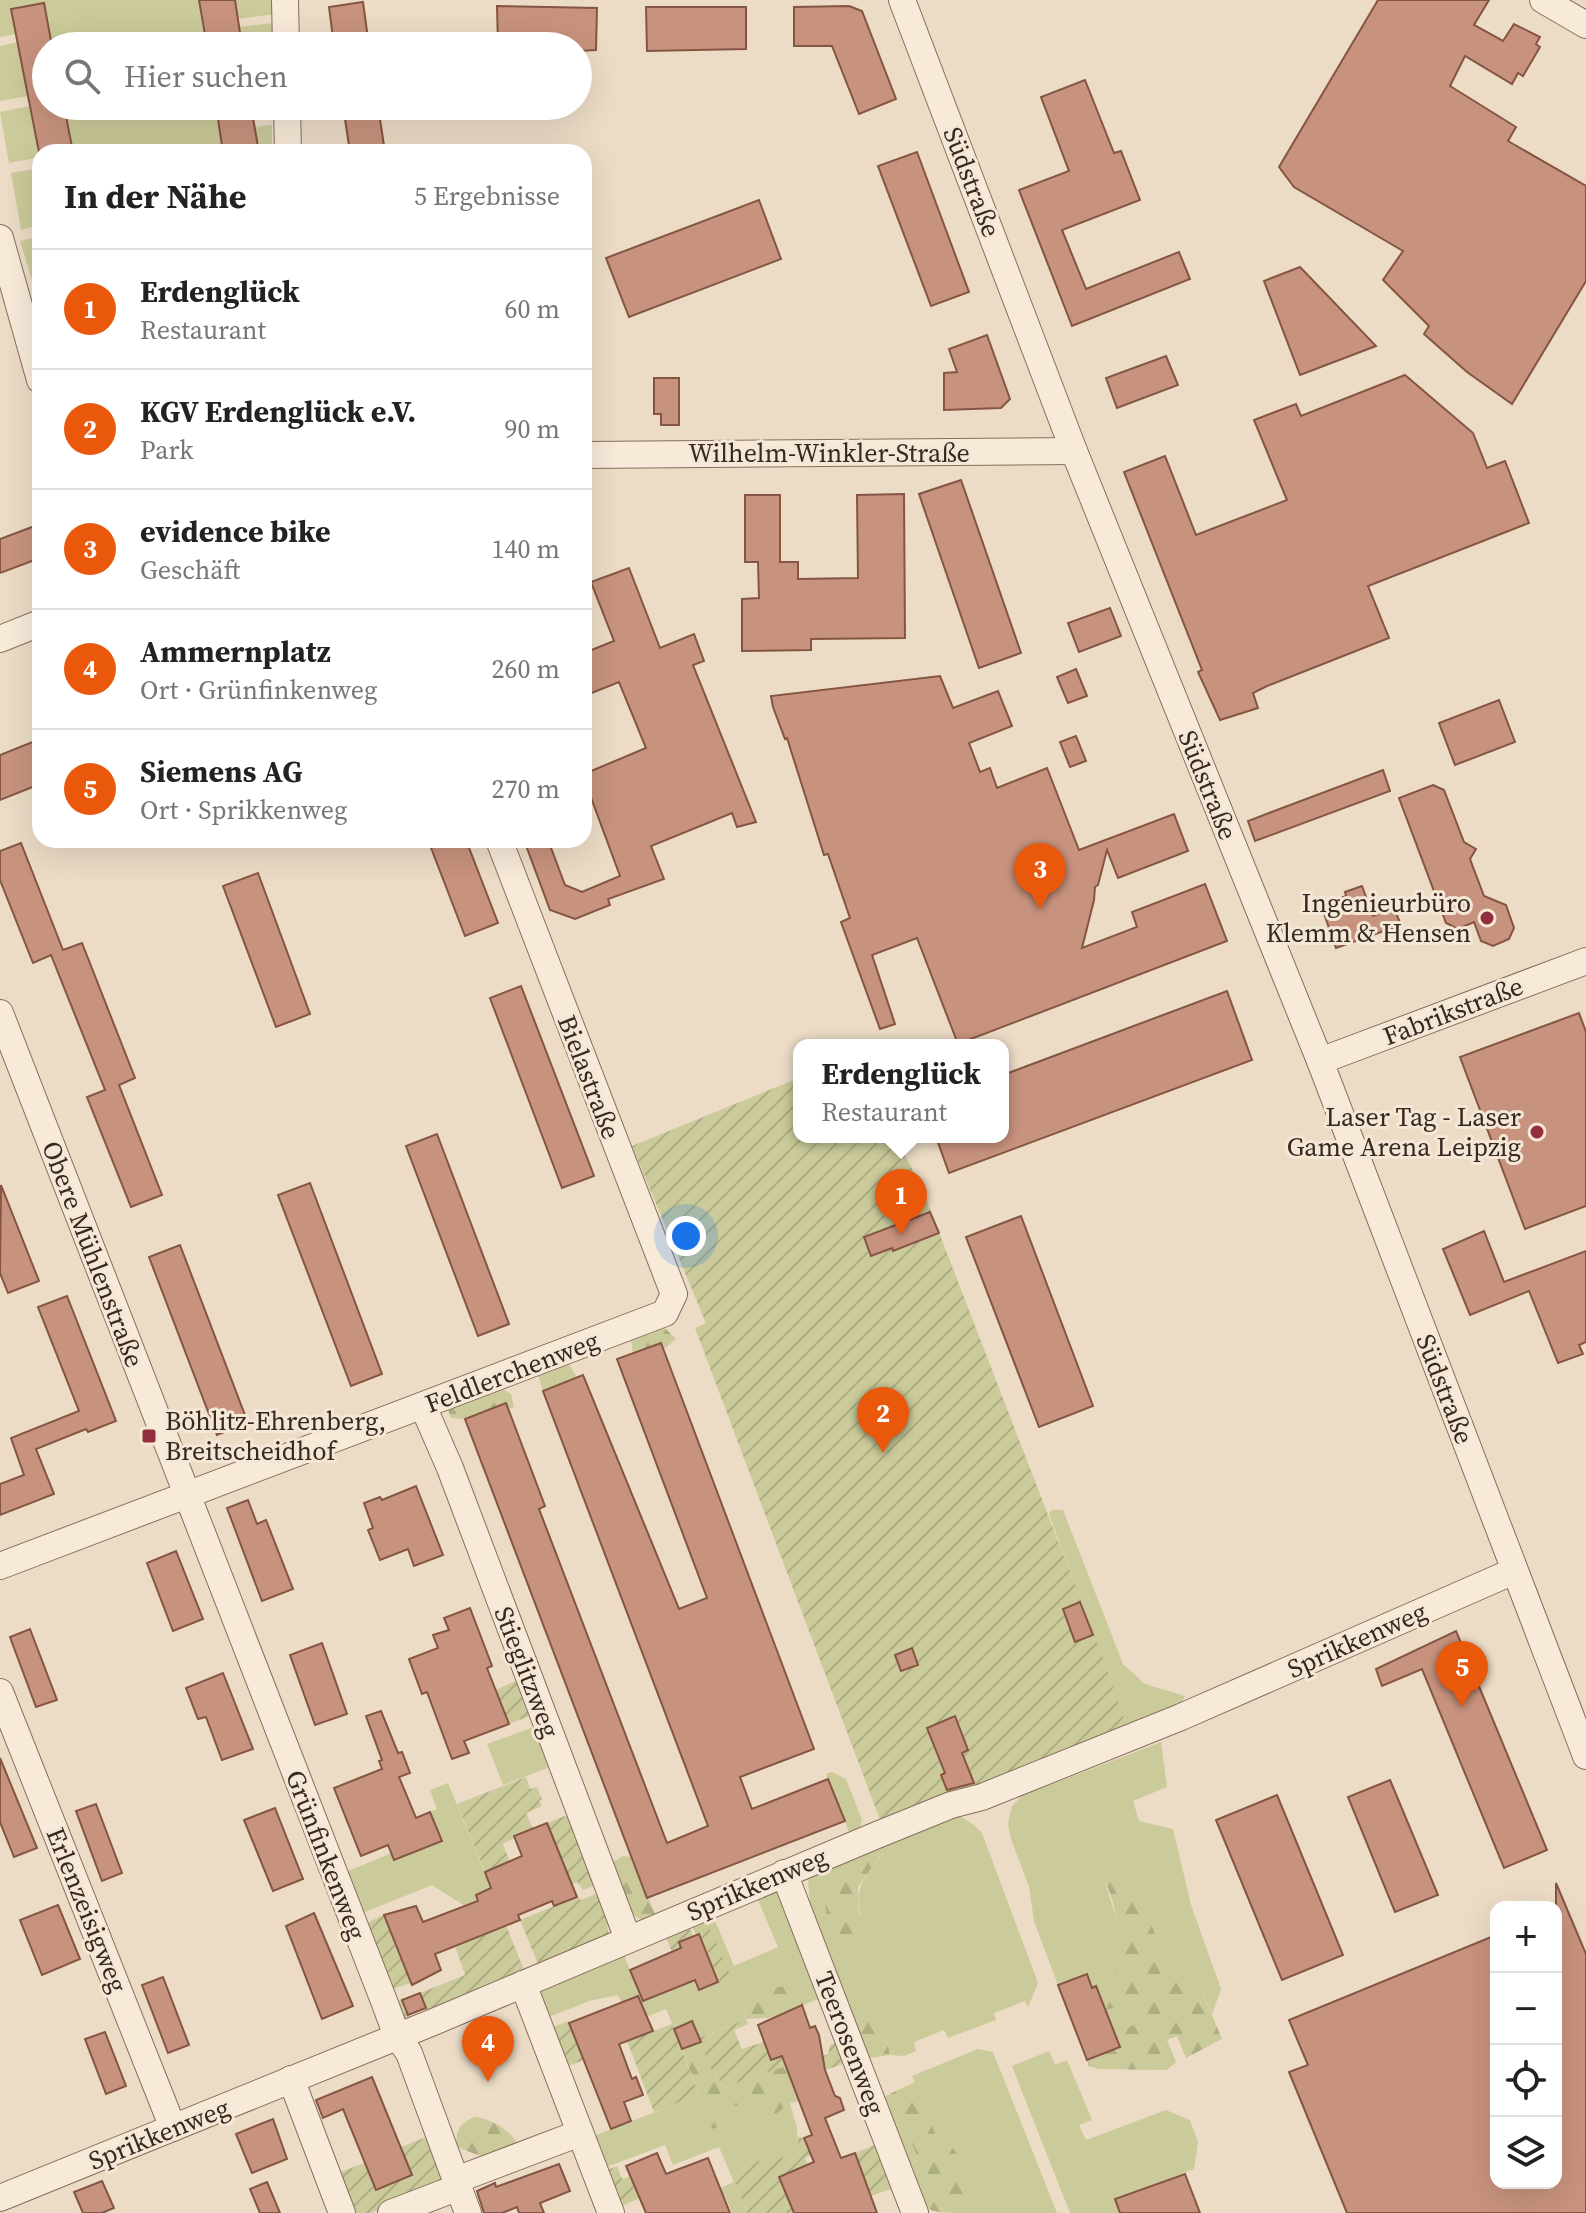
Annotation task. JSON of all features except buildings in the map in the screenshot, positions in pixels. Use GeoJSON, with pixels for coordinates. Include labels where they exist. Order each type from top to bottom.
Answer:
{"type":"FeatureCollection","features":[{"type":"Feature","properties":{"kind":"street"},"geometry":{"type":"LineString","coordinates":[[285,0],[286,32]]}},
{"type":"Feature","properties":{"kind":"street","name":"Südstraße"},"geometry":{"type":"LineString","coordinates":[[902,0],[1074,451],[1320,1061],[1586,1756]]}},
{"type":"Feature","properties":{"kind":"street"},"geometry":{"type":"LineString","coordinates":[[1543,0],[1586,25]]}},
{"type":"Feature","properties":{"kind":"street"},"geometry":{"type":"LineString","coordinates":[[287,120],[288,144]]}},
{"type":"Feature","properties":{"kind":"street"},"geometry":{"type":"LineString","coordinates":[[0,238],[32,352]]}},
{"type":"Feature","properties":{"kind":"street","name":"Wilhelm-Winkler-Straße"},"geometry":{"type":"LineString","coordinates":[[592,455],[1074,451]]}},
{"type":"Feature","properties":{"kind":"street"},"geometry":{"type":"LineString","coordinates":[[0,639],[32,626]]}},
{"type":"Feature","properties":{"kind":"street","name":"Bielastraße"},"geometry":{"type":"LineString","coordinates":[[502,848],[674,1294],[665,1313]]}},
{"type":"Feature","properties":{"kind":"street","name":"Fabrikstraße"},"geometry":{"type":"LineString","coordinates":[[1320,1061],[1586,961]]}},
{"type":"Feature","properties":{"kind":"street","name":"Obere Mühlenstraße"},"geometry":{"type":"LineString","coordinates":[[0,1013],[185,1495]]}},
{"type":"Feature","properties":{"kind":"street","name":"Feldlerchenweg"},"geometry":{"type":"LineString","coordinates":[[0,1566],[665,1313]]}},
{"type":"Feature","properties":{"kind":"street","name":"Stieglitzweg"},"geometry":{"type":"LineString","coordinates":[[423,1406],[450,1468],[628,1939]]}},
{"type":"Feature","properties":{"kind":"street","name":"Grünfinkenweg"},"geometry":{"type":"LineString","coordinates":[[185,1495],[397,2036],[409,2053],[468,2213]]}},
{"type":"Feature","properties":{"kind":"street","name":"Sprikkenweg"},"geometry":{"type":"LineString","coordinates":[[0,2198],[523,1984],[784,1873],[1181,1717],[1514,1571]]}},
{"type":"Feature","properties":{"kind":"street","name":"Erlenzeisigweg"},"geometry":{"type":"LineString","coordinates":[[0,1692],[173,2128]]}},
{"type":"Feature","properties":{"kind":"street","name":"Teerosenweg"},"geometry":{"type":"LineString","coordinates":[[784,1873],[915,2213]]}},
{"type":"Feature","properties":{"kind":"street"},"geometry":{"type":"LineString","coordinates":[[523,1984],[611,2213]]}},
{"type":"Feature","properties":{"kind":"street"},"geometry":{"type":"LineString","coordinates":[[291,2079],[342,2213]]}},
{"type":"Feature","properties":{"kind":"street"},"geometry":{"type":"LineString","coordinates":[[391,2213],[580,2133]]}},
{"type":"Feature","properties":{"kind":"green space"},"geometry":{"type":"Polygon","coordinates":[[[0,0],[199,0],[205,32],[49,32],[43,3],[11,9],[16,34],[0,37],[0,0]]]}},
{"type":"Feature","properties":{"kind":"green space"},"geometry":{"type":"Polygon","coordinates":[[[235,0],[275,0],[275,14],[238,19],[235,0]]]}},
{"type":"Feature","properties":{"kind":"green space"},"geometry":{"type":"Polygon","coordinates":[[[274,23],[274,32],[240,32],[239,27],[274,23]]]}},
{"type":"Feature","properties":{"kind":"green space"},"geometry":{"type":"Polygon","coordinates":[[[18,42],[28,96],[0,101],[0,46],[18,42]]]}},
{"type":"Feature","properties":{"kind":"green space"},"geometry":{"type":"Polygon","coordinates":[[[30,106],[37,144],[32,144],[32,159],[9,163],[0,112],[30,106]]]}},
{"type":"Feature","properties":{"kind":"green space"},"geometry":{"type":"Polygon","coordinates":[[[67,120],[218,120],[222,144],[71,144],[67,120]]]}},
{"type":"Feature","properties":{"kind":"green space"},"geometry":{"type":"Polygon","coordinates":[[[272,125],[272,144],[257,144],[255,127],[272,125]]]}},
{"type":"Feature","properties":{"kind":"green space"},"geometry":{"type":"Polygon","coordinates":[[[32,169],[32,227],[21,230],[11,173],[32,169]]]}},
{"type":"Feature","properties":{"kind":"green space"},"geometry":{"type":"Polygon","coordinates":[[[32,238],[32,280],[20,241],[32,238]]]}},
{"type":"Feature","properties":{"kind":"green space"},"geometry":{"type":"Polygon","coordinates":[[[793,1080],[793,1143],[899,1143],[923,1191],[1104,1660],[1127,1728],[882,1825],[695,1328],[706,1323],[632,1146],[793,1080]]]}},
{"type":"Feature","properties":{"kind":"green space"},"geometry":{"type":"Polygon","coordinates":[[[665,1328],[676,1339],[663,1350],[660,1343],[633,1353],[631,1341],[665,1328]]]}},
{"type":"Feature","properties":{"kind":"green space"},"geometry":{"type":"Polygon","coordinates":[[[569,1364],[577,1377],[543,1391],[538,1375],[569,1364]]]}},
{"type":"Feature","properties":{"kind":"green space"},"geometry":{"type":"Polygon","coordinates":[[[503,1389],[511,1394],[514,1407],[508,1409],[506,1403],[465,1419],[451,1418],[448,1410],[503,1389]]]}},
{"type":"Feature","properties":{"kind":"green space"},"geometry":{"type":"Polygon","coordinates":[[[1052,1510],[1063,1510],[1123,1664],[1145,1684],[1185,1696],[1180,1706],[1127,1728],[1049,1514],[1052,1510]]]}},
{"type":"Feature","properties":{"kind":"green space"},"geometry":{"type":"Polygon","coordinates":[[[516,1681],[530,1716],[509,1724],[496,1690],[516,1681]]]}},
{"type":"Feature","properties":{"kind":"green space"},"geometry":{"type":"Polygon","coordinates":[[[534,1727],[550,1767],[503,1785],[487,1744],[534,1727]]]}},
{"type":"Feature","properties":{"kind":"green space"},"geometry":{"type":"Polygon","coordinates":[[[1161,1742],[1167,1787],[1133,1801],[1139,1821],[1173,1829],[1191,1905],[1221,1989],[1212,2014],[1196,1977],[1171,1966],[1163,1958],[1147,1910],[1115,1877],[1105,1882],[1119,1928],[1115,1984],[1098,1991],[1096,1986],[1092,1988],[1086,1974],[1058,1985],[1034,1921],[1029,1887],[1008,1824],[1012,1806],[1022,1796],[1161,1742]]]}},
{"type":"Feature","properties":{"kind":"green space"},"geometry":{"type":"Polygon","coordinates":[[[832,1772],[846,1779],[862,1820],[858,1834],[851,1837],[826,1774],[832,1772]]]}},
{"type":"Feature","properties":{"kind":"green space"},"geometry":{"type":"Polygon","coordinates":[[[526,1777],[530,1789],[537,1787],[542,1799],[539,1801],[542,1806],[526,1813],[533,1829],[503,1844],[510,1862],[485,1872],[457,1804],[526,1777]]]}},
{"type":"Feature","properties":{"kind":"green space"},"geometry":{"type":"Polygon","coordinates":[[[448,1783],[491,1888],[476,1895],[479,1904],[465,1906],[432,1885],[360,1914],[343,1873],[416,1843],[442,1841],[430,1812],[437,1809],[430,1790],[448,1783]]]}},
{"type":"Feature","properties":{"kind":"green space"},"geometry":{"type":"Polygon","coordinates":[[[957,1814],[982,1833],[1038,1983],[1028,2007],[1025,2001],[994,2013],[996,2020],[948,2038],[944,2030],[914,2042],[916,2051],[904,2056],[890,2055],[882,2032],[862,1998],[845,2011],[811,1921],[808,1878],[853,1853],[854,1859],[849,1867],[835,1871],[861,1917],[860,1889],[883,1853],[877,1843],[957,1814]]]}},
{"type":"Feature","properties":{"kind":"green space"},"geometry":{"type":"Polygon","coordinates":[[[569,1817],[595,1885],[583,1890],[577,1882],[572,1884],[547,1823],[569,1817]]]}},
{"type":"Feature","properties":{"kind":"green space"},"geometry":{"type":"Polygon","coordinates":[[[877,1843],[883,1852],[858,1887],[859,1930],[848,1941],[836,1942],[826,1908],[828,1880],[836,1871],[849,1867],[854,1859],[853,1853],[877,1843]]]}},
{"type":"Feature","properties":{"kind":"green space"},"geometry":{"type":"Polygon","coordinates":[[[623,1856],[631,1857],[657,1918],[645,1923],[633,1914],[610,1864],[623,1856]]]}},
{"type":"Feature","properties":{"kind":"green space"},"geometry":{"type":"Polygon","coordinates":[[[1115,1877],[1147,1910],[1163,1958],[1171,1966],[1196,1977],[1222,2039],[1186,2058],[1177,2036],[1167,2040],[1176,2062],[1167,2070],[1098,2069],[1089,2066],[1087,2060],[1119,2047],[1115,2034],[1144,2020],[1139,2002],[1105,2010],[1098,1991],[1115,1983],[1116,1919],[1105,1882],[1107,1878],[1115,1877]]]}},
{"type":"Feature","properties":{"kind":"green space"},"geometry":{"type":"Polygon","coordinates":[[[775,1885],[815,1983],[782,1986],[760,1993],[753,1987],[741,1987],[746,2019],[699,2038],[692,2021],[674,2029],[666,2009],[631,2023],[618,1995],[589,2001],[544,2019],[535,1986],[627,1954],[625,1958],[638,1990],[657,1982],[662,1993],[695,1980],[700,1990],[730,1977],[704,1915],[775,1885]],[[758,1900],[714,1918],[734,1966],[778,1947],[758,1900]]]}},
{"type":"Feature","properties":{"kind":"green space"},"geometry":{"type":"Polygon","coordinates":[[[598,1893],[606,1915],[609,1938],[538,1964],[520,1920],[577,1897],[581,1900],[598,1893]]]}},
{"type":"Feature","properties":{"kind":"green space"},"geometry":{"type":"Polygon","coordinates":[[[496,1900],[524,1970],[405,2021],[395,2003],[402,2000],[410,2017],[426,2010],[420,1993],[465,1975],[455,1946],[485,1934],[472,1925],[465,1906],[496,1900]]]}},
{"type":"Feature","properties":{"kind":"green space"},"geometry":{"type":"Polygon","coordinates":[[[384,1915],[411,1983],[390,1990],[364,1924],[384,1915]]]}},
{"type":"Feature","properties":{"kind":"green space"},"geometry":{"type":"Polygon","coordinates":[[[704,1915],[731,1977],[718,1982],[699,1934],[696,1935],[690,1921],[704,1915]]]}},
{"type":"Feature","properties":{"kind":"green space"},"geometry":{"type":"Polygon","coordinates":[[[687,1922],[693,1936],[679,1942],[681,1948],[672,1952],[664,1932],[687,1922]]]}},
{"type":"Feature","properties":{"kind":"green space"},"geometry":{"type":"Polygon","coordinates":[[[747,1982],[752,1983],[760,1993],[782,1986],[815,1983],[821,1998],[769,2018],[746,2019],[741,1987],[747,1982]]]}},
{"type":"Feature","properties":{"kind":"green space"},"geometry":{"type":"Polygon","coordinates":[[[857,1996],[862,1998],[882,2032],[890,2055],[864,2059],[845,2011],[857,1996]]]}},
{"type":"Feature","properties":{"kind":"green space"},"geometry":{"type":"Polygon","coordinates":[[[1139,2001],[1144,2021],[1115,2034],[1105,2010],[1139,2001]]]}},
{"type":"Feature","properties":{"kind":"green space"},"geometry":{"type":"Polygon","coordinates":[[[746,2019],[748,2024],[734,2030],[742,2049],[764,2042],[771,2059],[783,2055],[786,2066],[725,2087],[711,2070],[699,2038],[746,2019]]]}},
{"type":"Feature","properties":{"kind":"green space"},"geometry":{"type":"Polygon","coordinates":[[[569,2021],[584,2060],[563,2068],[548,2029],[569,2021]]]}},
{"type":"Feature","properties":{"kind":"green space"},"geometry":{"type":"Polygon","coordinates":[[[672,2024],[699,2095],[654,2112],[627,2041],[672,2024]]]}},
{"type":"Feature","properties":{"kind":"green space"},"geometry":{"type":"Polygon","coordinates":[[[701,2042],[711,2070],[725,2087],[786,2066],[797,2080],[792,2082],[799,2101],[790,2103],[776,2114],[757,2107],[729,2105],[731,2123],[712,2129],[682,2049],[701,2042]]]}},
{"type":"Feature","properties":{"kind":"green space"},"geometry":{"type":"Polygon","coordinates":[[[838,2042],[846,2063],[825,2070],[788,2068],[828,2054],[830,2045],[838,2042]]]}},
{"type":"Feature","properties":{"kind":"green space"},"geometry":{"type":"Polygon","coordinates":[[[978,2049],[993,2052],[1057,2213],[970,2213],[978,2201],[939,2143],[912,2076],[978,2049]]]}},
{"type":"Feature","properties":{"kind":"green space"},"geometry":{"type":"Polygon","coordinates":[[[1049,2051],[1055,2065],[1067,2060],[1092,2120],[1079,2125],[1086,2140],[1166,2110],[1190,2120],[1198,2142],[1194,2169],[1116,2199],[1120,2213],[1070,2213],[1012,2066],[1049,2051]]]}},
{"type":"Feature","properties":{"kind":"green space"},"geometry":{"type":"Polygon","coordinates":[[[915,2082],[939,2143],[952,2146],[970,2174],[978,2201],[970,2213],[928,2208],[918,2197],[908,2174],[918,2157],[904,2127],[888,2123],[879,2099],[915,2082]]]}},
{"type":"Feature","properties":{"kind":"green space"},"geometry":{"type":"Polygon","coordinates":[[[699,2095],[713,2129],[728,2104],[757,2107],[776,2114],[790,2103],[797,2128],[798,2155],[735,2182],[747,2213],[732,2213],[725,2196],[718,2198],[715,2190],[734,2182],[719,2147],[673,2165],[665,2145],[604,2168],[591,2137],[699,2095]]]}},
{"type":"Feature","properties":{"kind":"green space"},"geometry":{"type":"Polygon","coordinates":[[[476,2117],[500,2126],[517,2143],[488,2159],[457,2147],[460,2128],[476,2117]]]}},
{"type":"Feature","properties":{"kind":"green space"},"geometry":{"type":"Polygon","coordinates":[[[888,2123],[904,2127],[918,2157],[908,2174],[888,2123]]]}},
{"type":"Feature","properties":{"kind":"green space"},"geometry":{"type":"Polygon","coordinates":[[[431,2135],[449,2182],[371,2213],[351,2213],[335,2174],[365,2163],[376,2190],[412,2175],[401,2147],[431,2135]]]}},
{"type":"Feature","properties":{"kind":"green space"},"geometry":{"type":"Polygon","coordinates":[[[798,2136],[804,2139],[811,2155],[805,2158],[808,2165],[791,2172],[785,2193],[794,2213],[747,2213],[735,2182],[741,2178],[742,2164],[797,2155],[798,2136]]]}},
{"type":"Feature","properties":{"kind":"green space"},"geometry":{"type":"Polygon","coordinates":[[[877,2144],[894,2188],[871,2196],[855,2153],[877,2144]]]}},
{"type":"Feature","properties":{"kind":"green space"},"geometry":{"type":"Polygon","coordinates":[[[617,2166],[622,2179],[631,2176],[640,2198],[619,2207],[605,2171],[617,2166]]]}},
{"type":"Feature","properties":{"kind":"place","name":"evidence bike"},"geometry":{"type":"Point","coordinates":[1040,909]}},
{"type":"Feature","properties":{"kind":"place","name":"Ingenieurbüro Klemm & Hensen"},"geometry":{"type":"Point","coordinates":[1487,918]}},
{"type":"Feature","properties":{"kind":"place","name":"Laser Tag - Laser Game Arena Leipzig"},"geometry":{"type":"Point","coordinates":[1537,1132]}},
{"type":"Feature","properties":{"kind":"place","name":"Erdenglück"},"geometry":{"type":"Point","coordinates":[901,1235]}},
{"type":"Feature","properties":{"kind":"place","name":"Böhlitz-Ehrenberg, Breitscheidhof"},"geometry":{"type":"Point","coordinates":[149,1436]}},
{"type":"Feature","properties":{"kind":"place","name":"KGV Erdenglück e.V."},"geometry":{"type":"Point","coordinates":[883,1453]}},
{"type":"Feature","properties":{"kind":"place","name":"Siemens AG"},"geometry":{"type":"Point","coordinates":[1462,1707]}},
{"type":"Feature","properties":{"kind":"place","name":"Ammernplatz"},"geometry":{"type":"Point","coordinates":[488,2082]}}]}
